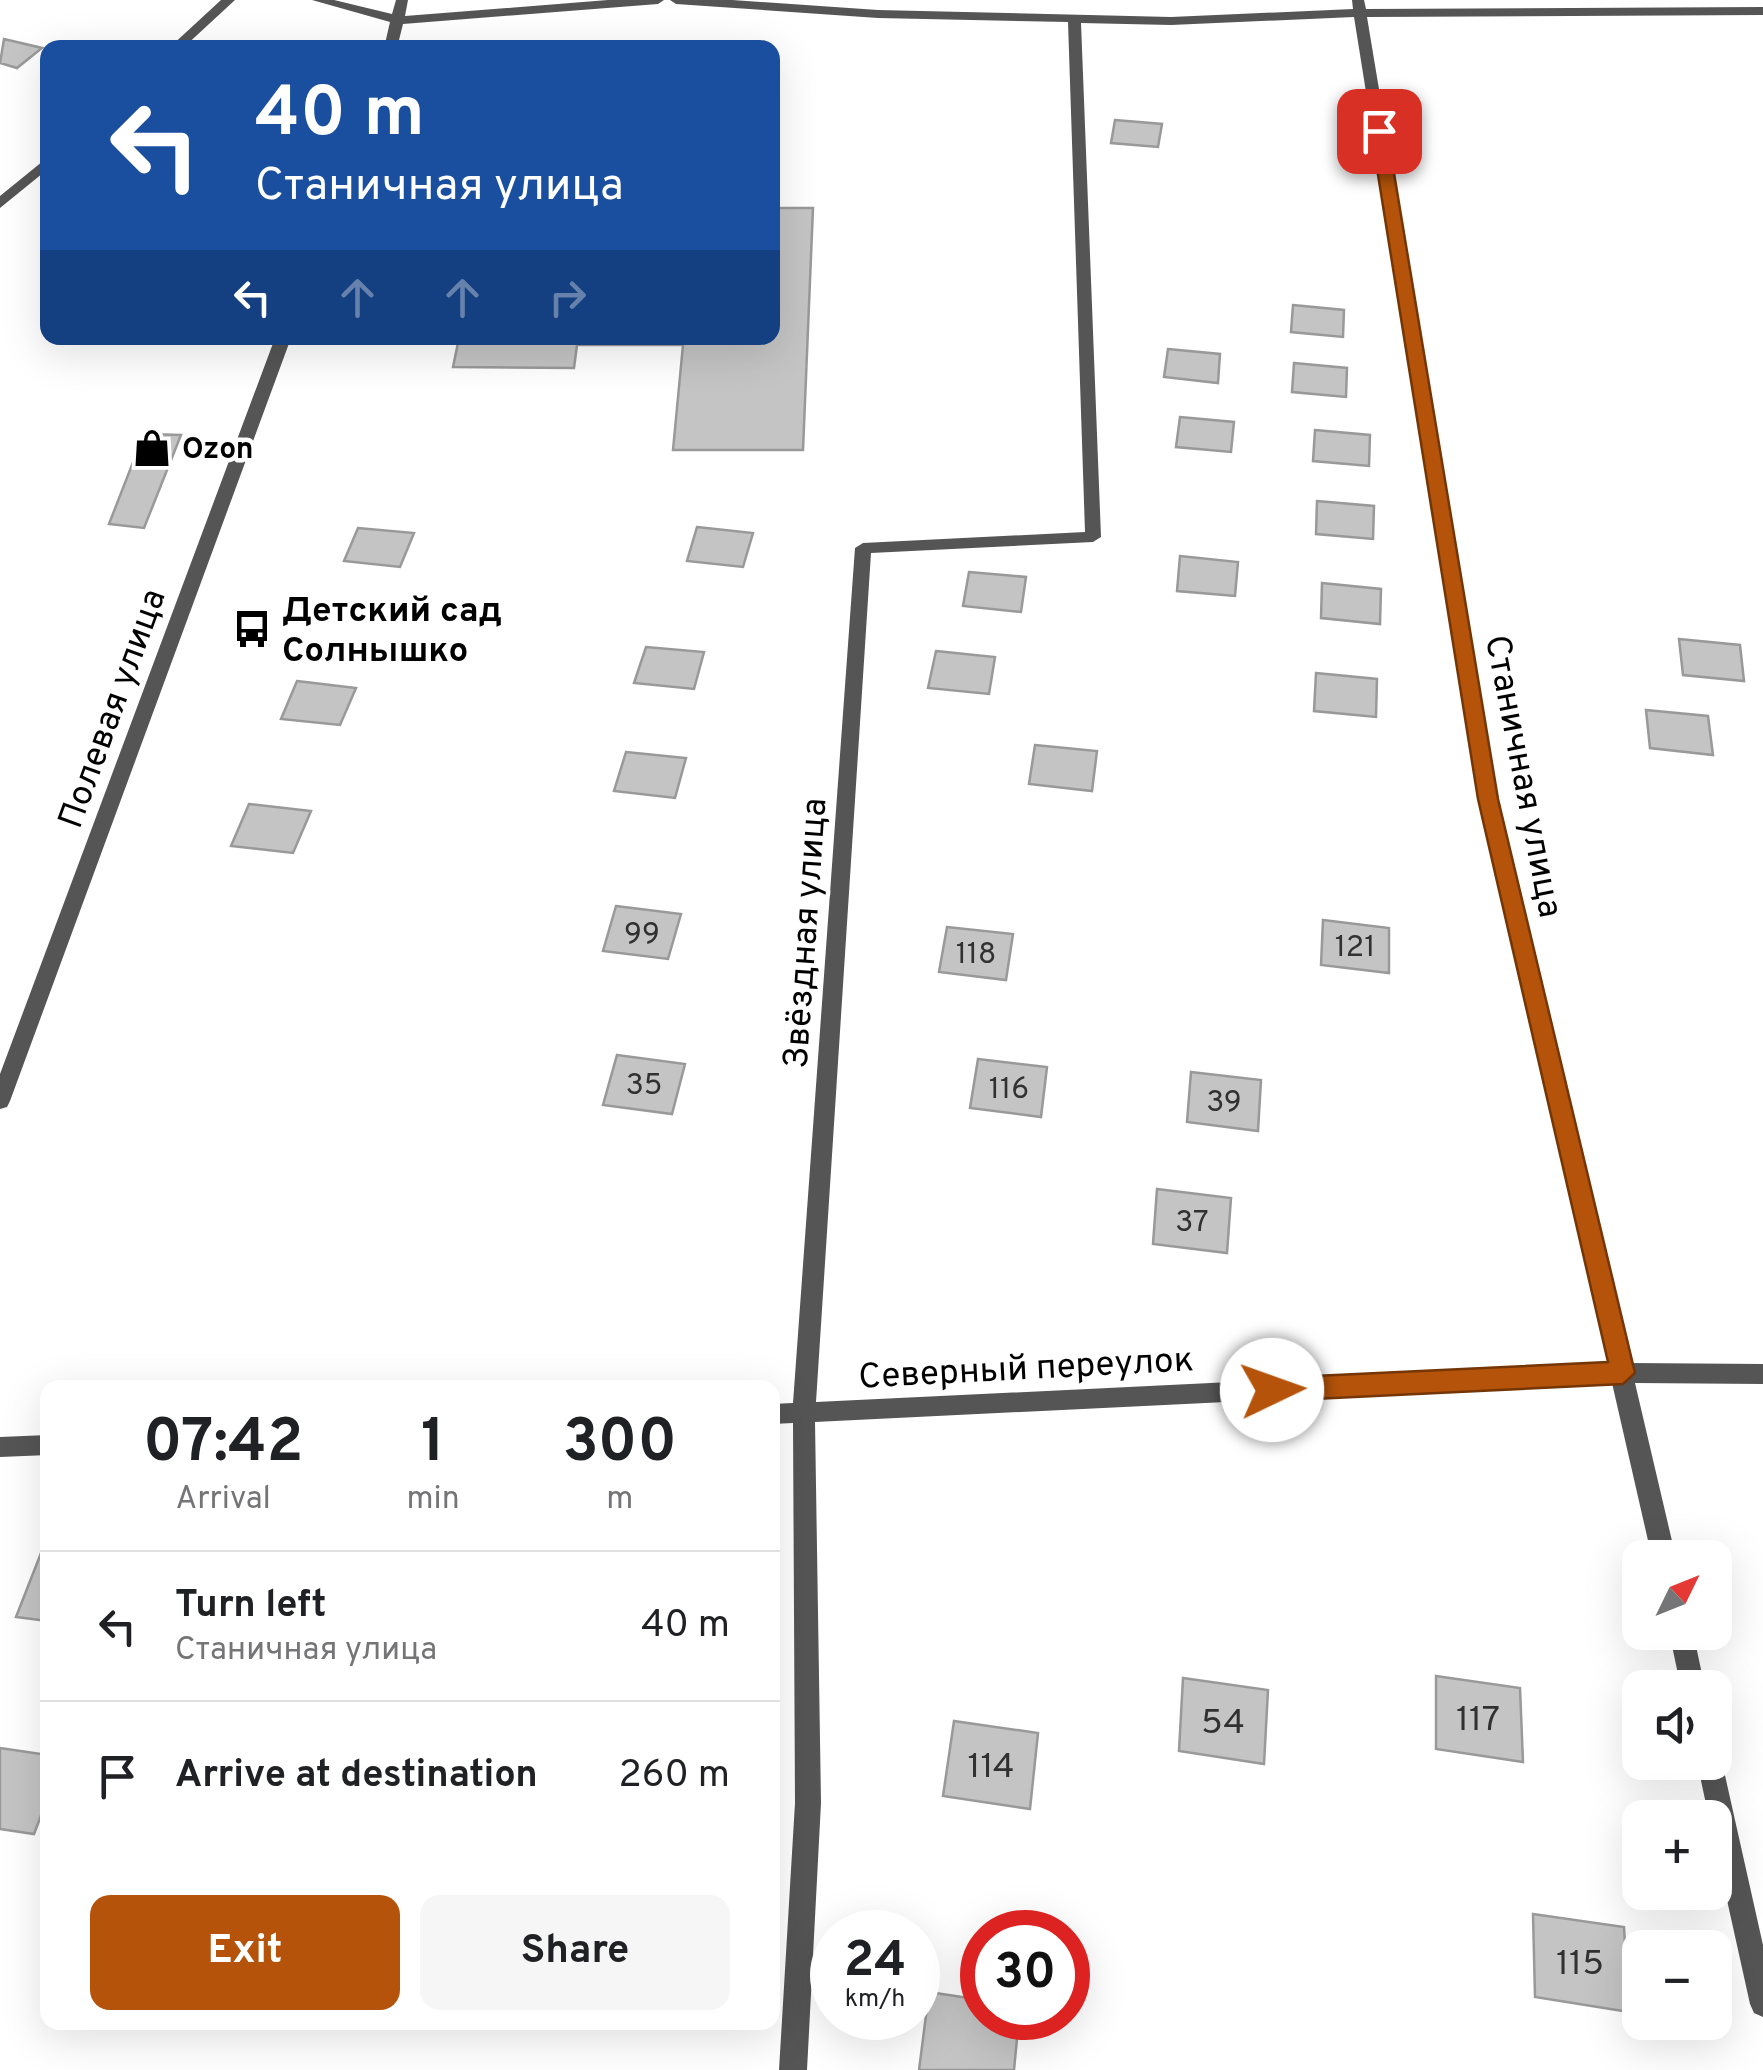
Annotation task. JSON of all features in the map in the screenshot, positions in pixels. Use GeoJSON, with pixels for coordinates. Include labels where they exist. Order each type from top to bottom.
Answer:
{"type":"FeatureCollection","features":[{"type":"Feature","properties":{"kind":"street"},"geometry":{"type":"LineString","coordinates":[[184,40],[229,0]]}},
{"type":"Feature","properties":{"kind":"street"},"geometry":{"type":"LineString","coordinates":[[318,0],[399,20],[658,0]]}},
{"type":"Feature","properties":{"kind":"street"},"geometry":{"type":"LineString","coordinates":[[393,40],[402,0]]}},
{"type":"Feature","properties":{"kind":"street"},"geometry":{"type":"LineString","coordinates":[[676,0],[1171,21],[1359,7],[1763,11]]}},
{"type":"Feature","properties":{"kind":"street","name":"Станичная улица"},"geometry":{"type":"LineString","coordinates":[[1359,7],[1488,799],[1660,1540]]}},
{"type":"Feature","properties":{"kind":"street","name":"Звёздная улица"},"geometry":{"type":"LineString","coordinates":[[794,2070],[808,1803],[804,1413],[863,548],[1092,537],[1074,19]]}},
{"type":"Feature","properties":{"kind":"street"},"geometry":{"type":"LineString","coordinates":[[0,204],[40,168]]}},
{"type":"Feature","properties":{"kind":"street","name":"Полевая улица"},"geometry":{"type":"LineString","coordinates":[[0,1101],[280,345]]}},
{"type":"Feature","properties":{"kind":"street","name":"Северный переулок"},"geometry":{"type":"LineString","coordinates":[[780,1414],[1623,1373],[1763,1374]]}},
{"type":"Feature","properties":{"kind":"street"},"geometry":{"type":"LineString","coordinates":[[0,1447],[40,1445]]}},
{"type":"Feature","properties":{"kind":"street"},"geometry":{"type":"LineString","coordinates":[[1713,1780],[1763,2004]]}},
{"type":"Feature","properties":{"kind":"building"},"geometry":{"type":"Polygon","coordinates":[[[4,39],[40,48],[17,68],[0,63],[4,39]]]}},
{"type":"Feature","properties":{"kind":"building"},"geometry":{"type":"Polygon","coordinates":[[[1115,120],[1162,124],[1158,147],[1111,143],[1115,120]]]}},
{"type":"Feature","properties":{"kind":"building"},"geometry":{"type":"Polygon","coordinates":[[[780,208],[813,208],[803,450],[673,450],[683,345],[780,345],[780,208]]]}},
{"type":"Feature","properties":{"kind":"building"},"geometry":{"type":"Polygon","coordinates":[[[1293,305],[1344,310],[1343,337],[1291,332],[1293,305]]]}},
{"type":"Feature","properties":{"kind":"building"},"geometry":{"type":"Polygon","coordinates":[[[458,345],[577,345],[574,368],[453,367],[458,345]]]}},
{"type":"Feature","properties":{"kind":"building"},"geometry":{"type":"Polygon","coordinates":[[[1168,349],[1220,354],[1218,383],[1164,377],[1168,349]]]}},
{"type":"Feature","properties":{"kind":"building"},"geometry":{"type":"Polygon","coordinates":[[[1294,363],[1347,368],[1346,397],[1292,392],[1294,363]]]}},
{"type":"Feature","properties":{"kind":"building"},"geometry":{"type":"Polygon","coordinates":[[[1180,417],[1234,422],[1231,452],[1176,447],[1180,417]]]}},
{"type":"Feature","properties":{"kind":"building"},"geometry":{"type":"Polygon","coordinates":[[[1315,430],[1370,435],[1369,466],[1313,461],[1315,430]]]}},
{"type":"Feature","properties":{"kind":"building"},"geometry":{"type":"Polygon","coordinates":[[[144,434],[181,435],[144,528],[109,524],[144,434]]]}},
{"type":"Feature","properties":{"kind":"building"},"geometry":{"type":"Polygon","coordinates":[[[1317,501],[1374,506],[1373,539],[1316,534],[1317,501]]]}},
{"type":"Feature","properties":{"kind":"building"},"geometry":{"type":"Polygon","coordinates":[[[697,527],[753,533],[743,567],[687,561],[697,527]]]}},
{"type":"Feature","properties":{"kind":"building"},"geometry":{"type":"Polygon","coordinates":[[[358,528],[414,533],[400,567],[344,561],[358,528]]]}},
{"type":"Feature","properties":{"kind":"building"},"geometry":{"type":"Polygon","coordinates":[[[1180,556],[1238,562],[1235,596],[1177,591],[1180,556]]]}},
{"type":"Feature","properties":{"kind":"building"},"geometry":{"type":"Polygon","coordinates":[[[969,572],[1026,577],[1021,612],[963,606],[969,572]]]}},
{"type":"Feature","properties":{"kind":"building"},"geometry":{"type":"Polygon","coordinates":[[[1322,583],[1381,589],[1380,624],[1321,618],[1322,583]]]}},
{"type":"Feature","properties":{"kind":"building"},"geometry":{"type":"Polygon","coordinates":[[[1679,639],[1740,645],[1744,681],[1683,675],[1679,639]]]}},
{"type":"Feature","properties":{"kind":"building"},"geometry":{"type":"Polygon","coordinates":[[[646,647],[704,652],[694,689],[634,683],[646,647]]]}},
{"type":"Feature","properties":{"kind":"building"},"geometry":{"type":"Polygon","coordinates":[[[936,651],[995,657],[989,694],[928,688],[936,651]]]}},
{"type":"Feature","properties":{"kind":"building"},"geometry":{"type":"Polygon","coordinates":[[[1316,673],[1377,679],[1376,717],[1314,711],[1316,673]]]}},
{"type":"Feature","properties":{"kind":"building"},"geometry":{"type":"Polygon","coordinates":[[[297,681],[356,688],[340,725],[281,719],[297,681]]]}},
{"type":"Feature","properties":{"kind":"building"},"geometry":{"type":"Polygon","coordinates":[[[1646,710],[1708,716],[1713,755],[1650,748],[1646,710]]]}},
{"type":"Feature","properties":{"kind":"building"},"geometry":{"type":"Polygon","coordinates":[[[1035,745],[1097,751],[1092,791],[1029,784],[1035,745]]]}},
{"type":"Feature","properties":{"kind":"building"},"geometry":{"type":"Polygon","coordinates":[[[626,752],[686,758],[675,798],[614,791],[626,752]]]}},
{"type":"Feature","properties":{"kind":"building"},"geometry":{"type":"Polygon","coordinates":[[[249,804],[311,811],[293,853],[231,846],[249,804]]]}},
{"type":"Feature","properties":{"kind":"building"},"geometry":{"type":"Polygon","coordinates":[[[616,906],[681,914],[668,959],[603,951],[616,906]]]}},
{"type":"Feature","properties":{"kind":"building"},"geometry":{"type":"Polygon","coordinates":[[[1323,920],[1389,928],[1389,973],[1321,965],[1323,920]]]}},
{"type":"Feature","properties":{"kind":"building"},"geometry":{"type":"Polygon","coordinates":[[[947,927],[1013,934],[1006,980],[939,972],[947,927]]]}},
{"type":"Feature","properties":{"kind":"building"},"geometry":{"type":"Polygon","coordinates":[[[617,1055],[685,1064],[672,1114],[603,1105],[617,1055]]]}},
{"type":"Feature","properties":{"kind":"building"},"geometry":{"type":"Polygon","coordinates":[[[978,1059],[1047,1067],[1041,1117],[970,1108],[978,1059]]]}},
{"type":"Feature","properties":{"kind":"building"},"geometry":{"type":"Polygon","coordinates":[[[1191,1072],[1261,1080],[1258,1131],[1187,1122],[1191,1072]]]}},
{"type":"Feature","properties":{"kind":"building"},"geometry":{"type":"Polygon","coordinates":[[[1157,1189],[1231,1198],[1227,1253],[1153,1244],[1157,1189]]]}},
{"type":"Feature","properties":{"kind":"building"},"geometry":{"type":"Polygon","coordinates":[[[40,1556],[40,1620],[16,1617],[40,1556]]]}},
{"type":"Feature","properties":{"kind":"building"},"geometry":{"type":"Polygon","coordinates":[[[1436,1676],[1520,1688],[1523,1762],[1436,1749],[1436,1676]]]}},
{"type":"Feature","properties":{"kind":"building"},"geometry":{"type":"Polygon","coordinates":[[[1183,1678],[1268,1690],[1264,1764],[1179,1751],[1183,1678]]]}},
{"type":"Feature","properties":{"kind":"building"},"geometry":{"type":"Polygon","coordinates":[[[954,1721],[1038,1733],[1030,1809],[943,1796],[954,1721]]]}},
{"type":"Feature","properties":{"kind":"building"},"geometry":{"type":"Polygon","coordinates":[[[0,1748],[40,1754],[40,1818],[34,1834],[0,1829],[0,1748]]]}},
{"type":"Feature","properties":{"kind":"building"},"geometry":{"type":"Polygon","coordinates":[[[1533,1914],[1624,1927],[1622,2011],[1535,1997],[1533,1914]]]}},
{"type":"Feature","properties":{"kind":"building"},"geometry":{"type":"Polygon","coordinates":[[[940,1994],[960,1997],[960,2040],[1017,2040],[1014,2070],[919,2070],[923,2040],[940,2040],[940,1994]]]}},
{"type":"Feature","properties":{"kind":"place","name":"Ozon"},"geometry":{"type":"Point","coordinates":[152,448]}},
{"type":"Feature","properties":{"kind":"place","name":"Детский сад Солнышко"},"geometry":{"type":"Point","coordinates":[252,629]}},
{"type":"Feature","properties":{"kind":"route"},"geometry":{"type":"LineString","coordinates":[[1272,1390],[1623,1373],[1488,799],[1379,131]]}}]}
